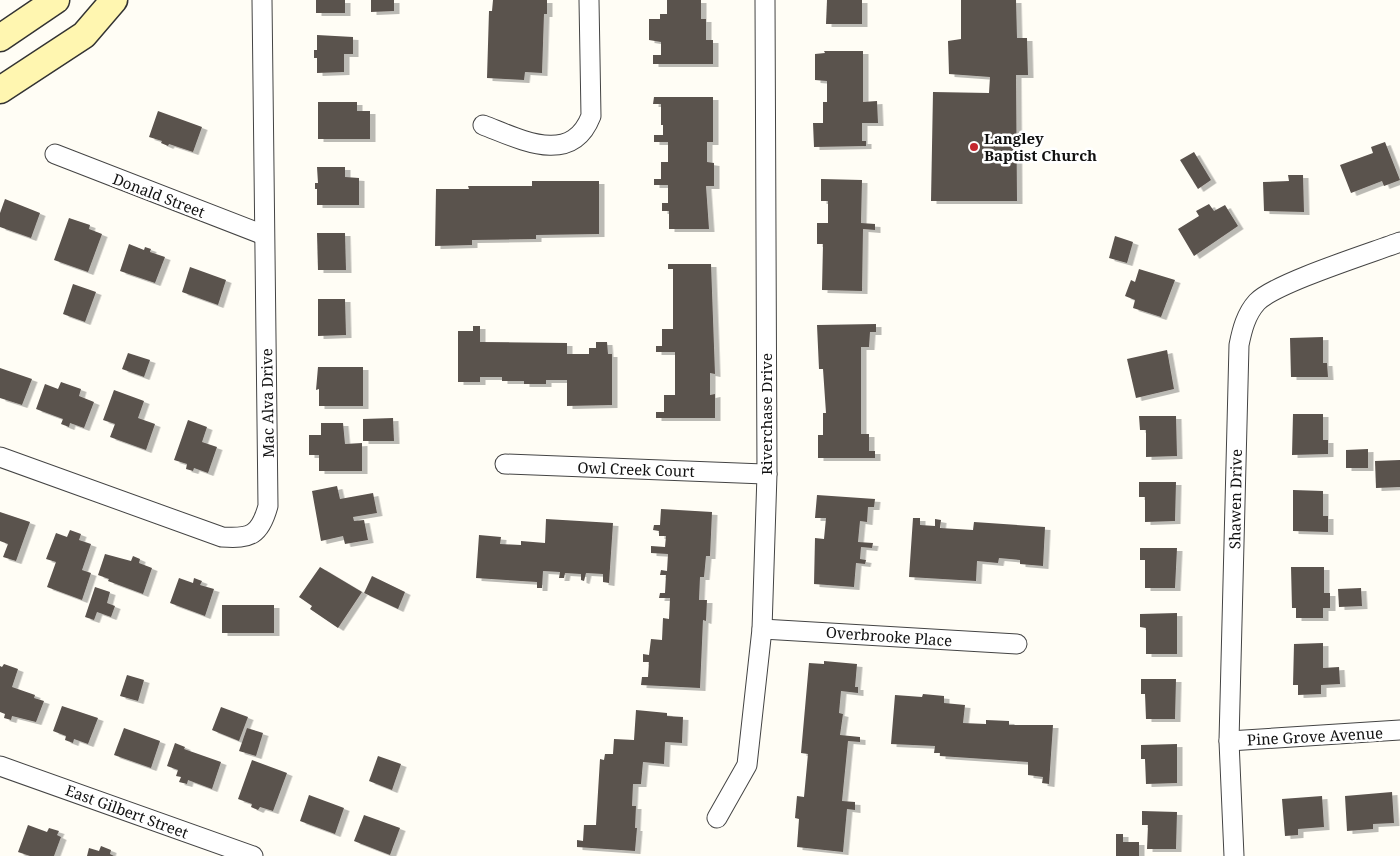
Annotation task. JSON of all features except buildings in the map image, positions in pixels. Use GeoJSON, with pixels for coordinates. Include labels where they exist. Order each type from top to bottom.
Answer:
{"type":"FeatureCollection","features":[{"type":"Feature","properties":{"kind":"main road"},"geometry":{"type":"LineString","coordinates":[[0,38],[56,0]]}},
{"type":"Feature","properties":{"kind":"main road"},"geometry":{"type":"LineString","coordinates":[[0,90],[84,34],[114,0]]}},
{"type":"Feature","properties":{"kind":"street","name":"Mac Alva Drive"},"geometry":{"type":"LineString","coordinates":[[0,457],[222,537],[240,538],[254,533],[264,522],[268,506],[262,0]]}},
{"type":"Feature","properties":{"kind":"street"},"geometry":{"type":"LineString","coordinates":[[483,125],[540,147],[574,140],[586,128],[591,116],[589,0]]}},
{"type":"Feature","properties":{"kind":"street","name":"Riverchase Drive"},"geometry":{"type":"LineString","coordinates":[[717,818],[747,765],[762,628],[767,474],[765,0]]}},
{"type":"Feature","properties":{"kind":"street","name":"Donald Street"},"geometry":{"type":"LineString","coordinates":[[54,154],[264,235]]}},
{"type":"Feature","properties":{"kind":"street","name":"Shawen Drive"},"geometry":{"type":"LineString","coordinates":[[1234,856],[1229,741],[1239,345],[1243,325],[1258,302],[1282,287],[1400,242]]}},
{"type":"Feature","properties":{"kind":"street","name":"Owl Creek Court"},"geometry":{"type":"LineString","coordinates":[[505,464],[767,474]]}},
{"type":"Feature","properties":{"kind":"street","name":"Overbrooke Place"},"geometry":{"type":"LineString","coordinates":[[762,628],[1017,644]]}},
{"type":"Feature","properties":{"kind":"street","name":"Pine Grove Avenue"},"geometry":{"type":"LineString","coordinates":[[1229,741],[1400,730]]}},
{"type":"Feature","properties":{"kind":"street","name":"East Gilbert Street"},"geometry":{"type":"LineString","coordinates":[[0,766],[253,856]]}},
{"type":"Feature","properties":{"kind":"place","name":"Langley Baptist Church"},"geometry":{"type":"Point","coordinates":[974,147]}}]}
